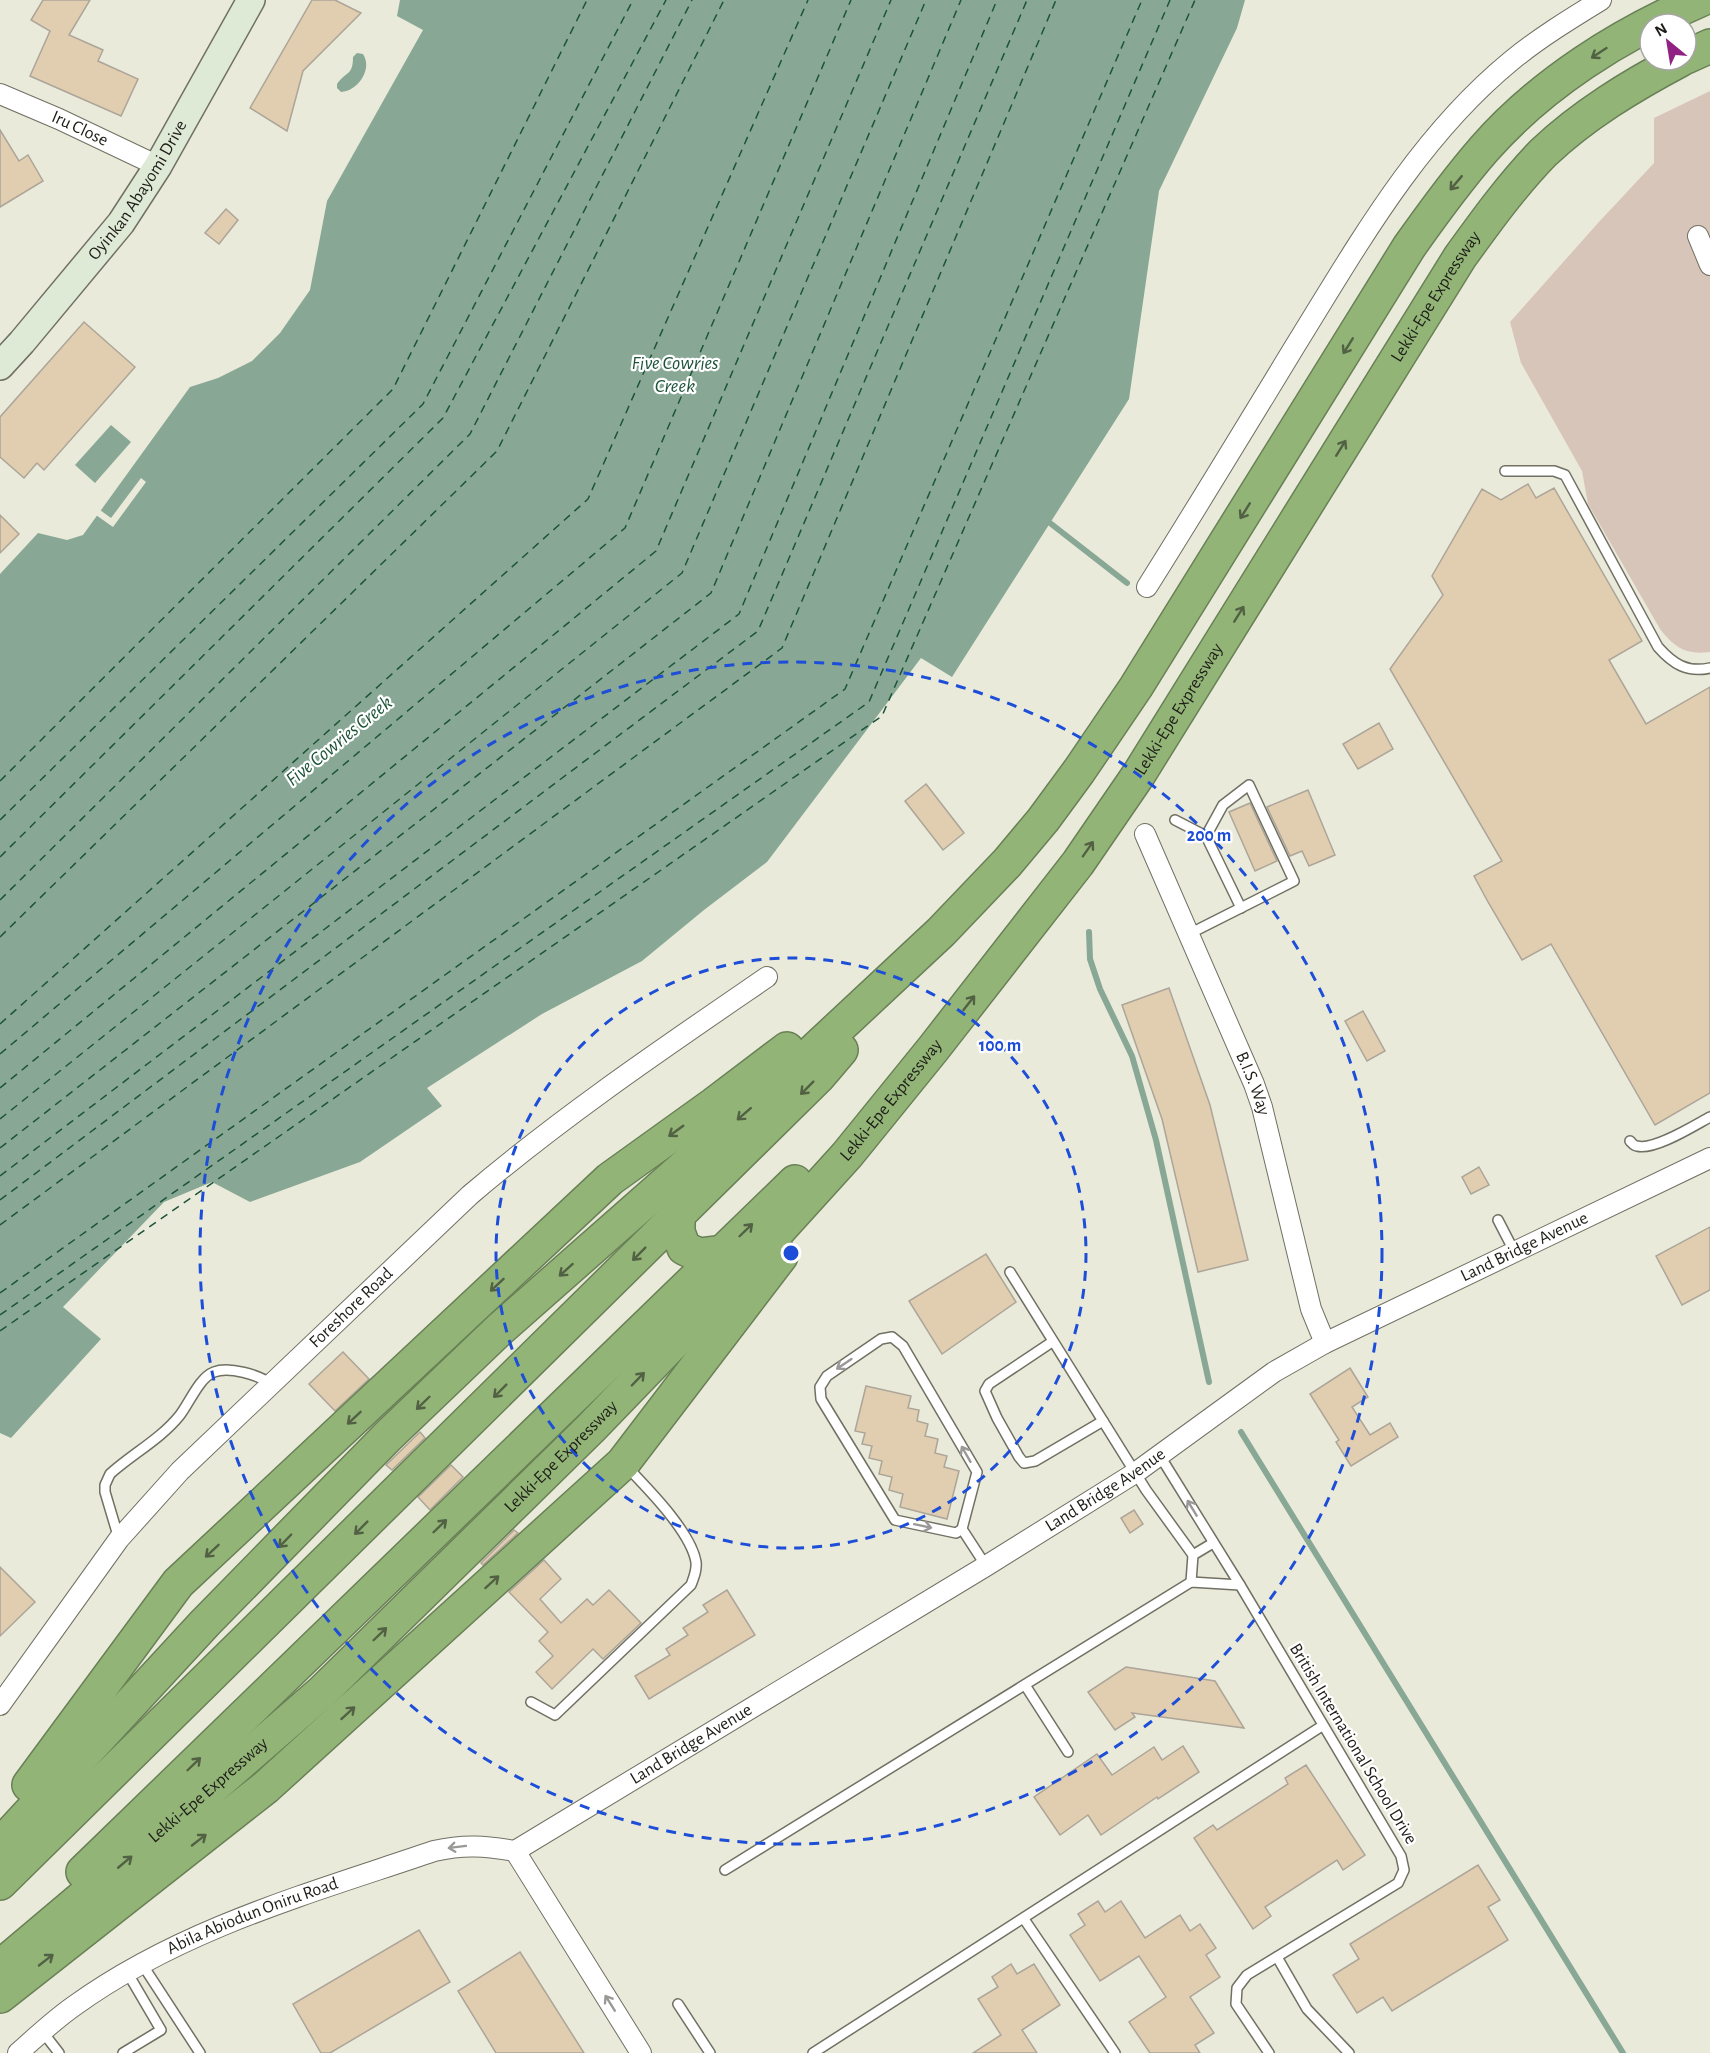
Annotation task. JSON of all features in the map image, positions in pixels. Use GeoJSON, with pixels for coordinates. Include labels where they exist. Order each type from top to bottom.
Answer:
{"type":"FeatureCollection","features":[{"type":"Feature","properties":{"kind":"highway"},"geometry":{"type":"LineString","coordinates":[[0,1883],[818,1077],[942,932],[1007,863],[1096,747],[1136,687],[1409,247],[1453,186],[1485,148],[1521,113],[1573,70],[1620,40],[1677,9],[1700,0]]}},
{"type":"Feature","properties":{"kind":"highway","name":"Lekki-Epe Expressway"},"geometry":{"type":"LineString","coordinates":[[0,1967],[172,1823],[322,1692],[590,1429],[730,1284],[848,1155],[1078,862],[1139,774],[1460,257],[1502,200],[1544,153],[1587,118],[1635,84],[1658,72]]}},
{"type":"Feature","properties":{"kind":"highway"},"geometry":{"type":"LineString","coordinates":[[0,1825],[178,1583],[610,1179],[713,1105],[942,932]]}},
{"type":"Feature","properties":{"kind":"highway"},"geometry":{"type":"LineString","coordinates":[[0,1845],[205,1623],[388,1436],[500,1329],[777,1085],[942,932]]}},
{"type":"Feature","properties":{"kind":"highway"},"geometry":{"type":"LineString","coordinates":[[0,1949],[91,1864],[933,1049]]}},
{"type":"Feature","properties":{"kind":"highway"},"geometry":{"type":"LineString","coordinates":[[0,1996],[266,1787],[623,1463],[910,1085],[933,1049]]}},
{"type":"Feature","properties":{"kind":"highway"},"geometry":{"type":"LineString","coordinates":[[678,1215],[678,1232],[684,1248],[699,1255],[723,1252]]}},
{"type":"Feature","properties":{"kind":"street","name":"Oyinkan Abayomi Drive"},"geometry":{"type":"LineString","coordinates":[[0,366],[121,223],[158,166],[250,0]]}},
{"type":"Feature","properties":{"kind":"street"},"geometry":{"type":"LineString","coordinates":[[1147,588],[1365,232],[1407,172],[1442,129],[1509,63],[1544,36],[1601,0]]}},
{"type":"Feature","properties":{"kind":"street","name":"Iru Close"},"geometry":{"type":"LineString","coordinates":[[0,94],[158,166]]}},
{"type":"Feature","properties":{"kind":"street"},"geometry":{"type":"LineString","coordinates":[[1698,236],[1710,265]]}},
{"type":"Feature","properties":{"kind":"street","name":"B.I.S. Way"},"geometry":{"type":"LineString","coordinates":[[1145,834],[1259,1099],[1311,1309],[1324,1343]]}},
{"type":"Feature","properties":{"kind":"street","name":"Foreshore Road"},"geometry":{"type":"LineString","coordinates":[[0,1705],[118,1539],[180,1471],[470,1195],[512,1159],[592,1098],[767,977]]}},
{"type":"Feature","properties":{"kind":"street","name":"Land Bridge Avenue"},"geometry":{"type":"LineString","coordinates":[[515,1851],[986,1566],[1135,1473],[1274,1372],[1324,1343],[1710,1158]]}},
{"type":"Feature","properties":{"kind":"street","name":"Abila Abiodun Oniru Road"},"geometry":{"type":"LineString","coordinates":[[18,2053],[74,2006],[134,1968],[192,1938],[235,1920],[434,1851],[459,1845],[481,1845],[515,1851]]}},
{"type":"Feature","properties":{"kind":"street"},"geometry":{"type":"LineString","coordinates":[[515,1851],[641,2053]]}},
{"type":"Feature","properties":{"kind":"lane"},"geometry":{"type":"LineString","coordinates":[[1505,471],[1554,471],[1565,475],[1658,646],[1680,667],[1694,670],[1710,668]]}},
{"type":"Feature","properties":{"kind":"lane"},"geometry":{"type":"LineString","coordinates":[[1189,934],[1294,881],[1249,785],[1223,805],[1206,836]]}},
{"type":"Feature","properties":{"kind":"lane"},"geometry":{"type":"LineString","coordinates":[[1175,820],[1206,836],[1241,908]]}},
{"type":"Feature","properties":{"kind":"lane"},"geometry":{"type":"LineString","coordinates":[[1630,1141],[1640,1147],[1652,1145],[1710,1117]]}},
{"type":"Feature","properties":{"kind":"lane"},"geometry":{"type":"LineString","coordinates":[[1498,1220],[1514,1251]]}},
{"type":"Feature","properties":{"kind":"lane"},"geometry":{"type":"LineString","coordinates":[[1010,1272],[1135,1473],[1193,1555],[1191,1582]]}},
{"type":"Feature","properties":{"kind":"lane"},"geometry":{"type":"LineString","coordinates":[[962,1529],[956,1533],[895,1520],[821,1399],[820,1387],[827,1376],[881,1339],[892,1337],[903,1346],[976,1472],[962,1529],[986,1566]]}},
{"type":"Feature","properties":{"kind":"lane"},"geometry":{"type":"LineString","coordinates":[[1052,1342],[989,1383],[985,1391],[1019,1457],[1024,1463],[1035,1461],[1103,1421]]}},
{"type":"Feature","properties":{"kind":"lane"},"geometry":{"type":"LineString","coordinates":[[118,1539],[105,1492],[105,1485],[110,1474],[172,1424],[205,1379],[213,1372],[240,1372],[263,1378],[271,1384]]}},
{"type":"Feature","properties":{"kind":"lane","name":"British International School Drive"},"geometry":{"type":"LineString","coordinates":[[1160,1456],[1240,1585],[1401,1856],[1404,1870],[1398,1883],[1247,1975],[1237,1988],[1236,2004],[1269,2053]]}},
{"type":"Feature","properties":{"kind":"lane"},"geometry":{"type":"LineString","coordinates":[[531,1702],[555,1715],[691,1585],[696,1573],[696,1562],[678,1527],[658,1500],[623,1463]]}},
{"type":"Feature","properties":{"kind":"lane"},"geometry":{"type":"LineString","coordinates":[[1193,1555],[1213,1543]]}},
{"type":"Feature","properties":{"kind":"lane"},"geometry":{"type":"LineString","coordinates":[[725,1870],[1191,1582],[1240,1585]]}},
{"type":"Feature","properties":{"kind":"lane"},"geometry":{"type":"LineString","coordinates":[[1025,1685],[1068,1752]]}},
{"type":"Feature","properties":{"kind":"lane"},"geometry":{"type":"LineString","coordinates":[[813,2053],[1322,1726]]}},
{"type":"Feature","properties":{"kind":"lane"},"geometry":{"type":"LineString","coordinates":[[1024,1919],[1114,2053]]}},
{"type":"Feature","properties":{"kind":"lane"},"geometry":{"type":"LineString","coordinates":[[1276,1957],[1307,2009],[1349,2053]]}},
{"type":"Feature","properties":{"kind":"lane"},"geometry":{"type":"LineString","coordinates":[[123,2053],[161,2030],[134,1968]]}},
{"type":"Feature","properties":{"kind":"lane"},"geometry":{"type":"LineString","coordinates":[[134,1968],[200,2053]]}},
{"type":"Feature","properties":{"kind":"lane"},"geometry":{"type":"LineString","coordinates":[[678,2004],[710,2053]]}},
{"type":"Feature","properties":{"kind":"lane"},"geometry":{"type":"LineString","coordinates":[[42,2031],[59,2053]]}},
{"type":"Feature","properties":{"kind":"shaded area"},"geometry":{"type":"Polygon","coordinates":[[[1710,91],[1710,652],[1702,653],[1682,649],[1660,629],[1588,504],[1582,471],[1521,363],[1510,322],[1654,163],[1654,118],[1710,91]]]}},
{"type":"Feature","properties":{"kind":"water","name":"Five Cowries Creek"},"geometry":{"type":"Polygon","coordinates":[[[400,0],[1245,0],[1237,28],[1159,191],[1129,399],[952,677],[921,658],[767,862],[642,961],[542,1014],[427,1088],[442,1106],[360,1162],[250,1202],[212,1182],[164,1202],[63,1307],[101,1339],[11,1438],[0,1433],[0,574],[38,533],[67,540],[83,535],[190,387],[218,378],[252,361],[280,333],[310,290],[327,201],[423,30],[397,16],[400,0]]]}},
{"type":"Feature","properties":{"kind":"water"},"geometry":{"type":"Polygon","coordinates":[[[357,53],[363,54],[366,60],[365,72],[353,88],[341,92],[337,84],[352,67],[353,57],[357,53]]]}},
{"type":"Feature","properties":{"kind":"water"},"geometry":{"type":"Polygon","coordinates":[[[111,425],[131,442],[95,483],[75,465],[111,425]]]}},
{"type":"Feature","properties":{"kind":"pier"},"geometry":{"type":"Polygon","coordinates":[[[141,478],[146,482],[113,527],[96,515],[100,510],[111,518],[141,478]]]}},
{"type":"Feature","properties":{"kind":"building"},"geometry":{"type":"Polygon","coordinates":[[[43,0],[90,0],[69,35],[103,50],[98,61],[138,79],[121,116],[30,76],[50,31],[31,20],[43,0]]]}},
{"type":"Feature","properties":{"kind":"building"},"geometry":{"type":"Polygon","coordinates":[[[312,0],[335,0],[361,13],[303,71],[287,131],[250,108],[312,0]]]}},
{"type":"Feature","properties":{"kind":"building"},"geometry":{"type":"Polygon","coordinates":[[[0,130],[19,161],[28,155],[43,181],[0,207],[0,130]]]}},
{"type":"Feature","properties":{"kind":"building"},"geometry":{"type":"Polygon","coordinates":[[[226,209],[238,220],[219,244],[205,233],[226,209]]]}},
{"type":"Feature","properties":{"kind":"building"},"geometry":{"type":"Polygon","coordinates":[[[84,322],[135,367],[44,470],[37,463],[24,478],[0,457],[0,417],[84,322]]]}},
{"type":"Feature","properties":{"kind":"building"},"geometry":{"type":"Polygon","coordinates":[[[1528,484],[1536,498],[1554,488],[1642,641],[1609,660],[1646,724],[1710,687],[1710,1093],[1655,1125],[1551,944],[1522,960],[1488,902],[1474,876],[1502,861],[1390,669],[1443,595],[1432,576],[1482,489],[1501,500],[1528,484]]]}},
{"type":"Feature","properties":{"kind":"building"},"geometry":{"type":"Polygon","coordinates":[[[0,515],[19,534],[0,553],[0,515]]]}},
{"type":"Feature","properties":{"kind":"building"},"geometry":{"type":"Polygon","coordinates":[[[1379,723],[1393,749],[1358,769],[1343,744],[1379,723]]]}},
{"type":"Feature","properties":{"kind":"building"},"geometry":{"type":"Polygon","coordinates":[[[926,784],[964,833],[943,850],[905,801],[926,784]]]}},
{"type":"Feature","properties":{"kind":"building"},"geometry":{"type":"Polygon","coordinates":[[[1308,790],[1335,855],[1309,866],[1302,851],[1290,856],[1267,807],[1308,790]]]}},
{"type":"Feature","properties":{"kind":"building"},"geometry":{"type":"Polygon","coordinates":[[[1250,803],[1277,861],[1255,871],[1229,812],[1250,803]]]}},
{"type":"Feature","properties":{"kind":"building"},"geometry":{"type":"Polygon","coordinates":[[[1169,988],[1210,1105],[1248,1260],[1198,1272],[1162,1119],[1122,1005],[1169,988]]]}},
{"type":"Feature","properties":{"kind":"building"},"geometry":{"type":"Polygon","coordinates":[[[1363,1011],[1385,1051],[1367,1061],[1345,1021],[1363,1011]]]}},
{"type":"Feature","properties":{"kind":"building"},"geometry":{"type":"Polygon","coordinates":[[[1479,1167],[1489,1185],[1471,1194],[1462,1177],[1479,1167]]]}},
{"type":"Feature","properties":{"kind":"building"},"geometry":{"type":"Polygon","coordinates":[[[1710,1227],[1710,1290],[1682,1305],[1656,1256],[1710,1227]]]}},
{"type":"Feature","properties":{"kind":"building"},"geometry":{"type":"Polygon","coordinates":[[[986,1254],[1016,1302],[942,1354],[909,1301],[986,1254]]]}},
{"type":"Feature","properties":{"kind":"building"},"geometry":{"type":"Polygon","coordinates":[[[343,1352],[369,1379],[335,1411],[309,1384],[343,1352]]]}},
{"type":"Feature","properties":{"kind":"building"},"geometry":{"type":"Polygon","coordinates":[[[1350,1368],[1368,1397],[1352,1407],[1370,1435],[1390,1423],[1398,1437],[1351,1466],[1336,1442],[1339,1440],[1310,1394],[1350,1368]]]}},
{"type":"Feature","properties":{"kind":"building"},"geometry":{"type":"Polygon","coordinates":[[[866,1386],[911,1396],[908,1408],[919,1410],[917,1421],[928,1424],[925,1436],[938,1439],[935,1453],[947,1456],[944,1467],[959,1471],[947,1519],[900,1507],[903,1494],[889,1490],[892,1477],[879,1474],[882,1461],[869,1458],[872,1446],[862,1444],[865,1433],[855,1431],[866,1386]]]}},
{"type":"Feature","properties":{"kind":"building"},"geometry":{"type":"Polygon","coordinates":[[[420,1432],[425,1438],[392,1470],[386,1465],[420,1432]]]}},
{"type":"Feature","properties":{"kind":"building"},"geometry":{"type":"Polygon","coordinates":[[[451,1465],[463,1477],[430,1510],[418,1497],[451,1465]]]}},
{"type":"Feature","properties":{"kind":"building"},"geometry":{"type":"Polygon","coordinates":[[[1134,1510],[1143,1524],[1130,1533],[1121,1518],[1134,1510]]]}},
{"type":"Feature","properties":{"kind":"building"},"geometry":{"type":"Polygon","coordinates":[[[514,1530],[518,1533],[483,1565],[481,1563],[514,1530]]]}},
{"type":"Feature","properties":{"kind":"building"},"geometry":{"type":"Polygon","coordinates":[[[544,1560],[561,1579],[540,1599],[561,1623],[587,1599],[593,1605],[609,1590],[641,1623],[603,1659],[593,1649],[552,1689],[536,1672],[553,1656],[539,1641],[548,1632],[509,1592],[544,1560]]]}},
{"type":"Feature","properties":{"kind":"building"},"geometry":{"type":"Polygon","coordinates":[[[0,1567],[35,1602],[0,1636],[0,1567]]]}},
{"type":"Feature","properties":{"kind":"building"},"geometry":{"type":"Polygon","coordinates":[[[727,1590],[755,1635],[649,1699],[635,1676],[670,1655],[666,1649],[688,1635],[683,1628],[708,1612],[703,1605],[727,1590]]]}},
{"type":"Feature","properties":{"kind":"building"},"geometry":{"type":"Polygon","coordinates":[[[1126,1667],[1215,1681],[1244,1728],[1132,1713],[1135,1717],[1115,1730],[1088,1692],[1126,1667]]]}},
{"type":"Feature","properties":{"kind":"building"},"geometry":{"type":"Polygon","coordinates":[[[1183,1746],[1199,1772],[1101,1835],[1088,1815],[1060,1835],[1034,1797],[1097,1754],[1112,1775],[1154,1747],[1162,1760],[1183,1746]]]}},
{"type":"Feature","properties":{"kind":"building"},"geometry":{"type":"Polygon","coordinates":[[[1306,1765],[1365,1855],[1343,1870],[1337,1860],[1265,1907],[1271,1916],[1253,1929],[1194,1838],[1213,1825],[1217,1830],[1288,1784],[1285,1778],[1306,1765]]]}},
{"type":"Feature","properties":{"kind":"building"},"geometry":{"type":"Polygon","coordinates":[[[1478,1865],[1500,1900],[1488,1907],[1508,1940],[1392,2011],[1383,1997],[1357,2013],[1333,1975],[1359,1959],[1350,1944],[1478,1865]]]}},
{"type":"Feature","properties":{"kind":"building"},"geometry":{"type":"Polygon","coordinates":[[[1098,1901],[1105,1912],[1121,1901],[1145,1938],[1180,1915],[1190,1931],[1200,1924],[1216,1948],[1206,1955],[1220,1977],[1190,1997],[1214,2033],[1195,2045],[1200,2053],[1150,2053],[1129,2022],[1166,1997],[1139,1956],[1100,1981],[1070,1935],[1085,1925],[1078,1914],[1098,1901]]]}},
{"type":"Feature","properties":{"kind":"building"},"geometry":{"type":"Polygon","coordinates":[[[419,1930],[450,1982],[330,2053],[321,2053],[293,2004],[419,1930]]]}},
{"type":"Feature","properties":{"kind":"building"},"geometry":{"type":"Polygon","coordinates":[[[520,1952],[584,2053],[496,2053],[458,1991],[520,1952]]]}},
{"type":"Feature","properties":{"kind":"building"},"geometry":{"type":"Polygon","coordinates":[[[1011,1964],[1017,1974],[1034,1964],[1060,2005],[1022,2030],[1037,2053],[973,2053],[1001,2035],[978,1999],[998,1987],[992,1977],[1011,1964]]]}},
{"type":"Feature","properties":{"kind":"waterway"},"geometry":{"type":"LineString","coordinates":[[1050,523],[1127,583]]}},
{"type":"Feature","properties":{"kind":"waterway"},"geometry":{"type":"LineString","coordinates":[[1089,932],[1090,959],[1100,989],[1132,1056],[1156,1140],[1209,1382]]}},
{"type":"Feature","properties":{"kind":"waterway"},"geometry":{"type":"LineString","coordinates":[[1241,1432],[1623,2053]]}},
{"type":"Feature","properties":{"kind":"ferry route"},"geometry":{"type":"LineString","coordinates":[[0,781],[393,389],[587,0]]}},
{"type":"Feature","properties":{"kind":"ferry route"},"geometry":{"type":"LineString","coordinates":[[0,820],[423,404],[633,0]]}},
{"type":"Feature","properties":{"kind":"ferry route"},"geometry":{"type":"LineString","coordinates":[[0,857],[443,418],[666,0]]}},
{"type":"Feature","properties":{"kind":"ferry route"},"geometry":{"type":"LineString","coordinates":[[0,900],[470,434],[692,0]]}},
{"type":"Feature","properties":{"kind":"ferry route"},"geometry":{"type":"LineString","coordinates":[[0,937],[497,451],[724,0]]}},
{"type":"Feature","properties":{"kind":"ferry route"},"geometry":{"type":"LineString","coordinates":[[0,1024],[588,499],[808,0]]}},
{"type":"Feature","properties":{"kind":"ferry route"},"geometry":{"type":"LineString","coordinates":[[0,1054],[625,528],[851,0]]}},
{"type":"Feature","properties":{"kind":"ferry route"},"geometry":{"type":"LineString","coordinates":[[0,1088],[656,551],[891,0]]}},
{"type":"Feature","properties":{"kind":"ferry route"},"geometry":{"type":"LineString","coordinates":[[0,1119],[682,573],[926,0]]}},
{"type":"Feature","properties":{"kind":"ferry route"},"geometry":{"type":"LineString","coordinates":[[0,1148],[711,593],[961,0]]}},
{"type":"Feature","properties":{"kind":"ferry route"},"geometry":{"type":"LineString","coordinates":[[0,1176],[739,614],[997,0]]}},
{"type":"Feature","properties":{"kind":"ferry route"},"geometry":{"type":"LineString","coordinates":[[0,1200],[758,631],[1027,0]]}},
{"type":"Feature","properties":{"kind":"ferry route"},"geometry":{"type":"LineString","coordinates":[[0,1225],[782,648],[1056,0]]}},
{"type":"Feature","properties":{"kind":"ferry route"},"geometry":{"type":"LineString","coordinates":[[0,1293],[845,689],[1142,0]]}},
{"type":"Feature","properties":{"kind":"ferry route"},"geometry":{"type":"LineString","coordinates":[[0,1315],[869,702],[1170,0]]}},
{"type":"Feature","properties":{"kind":"ferry route"},"geometry":{"type":"LineString","coordinates":[[0,1331],[882,716],[1195,0]]}}]}
